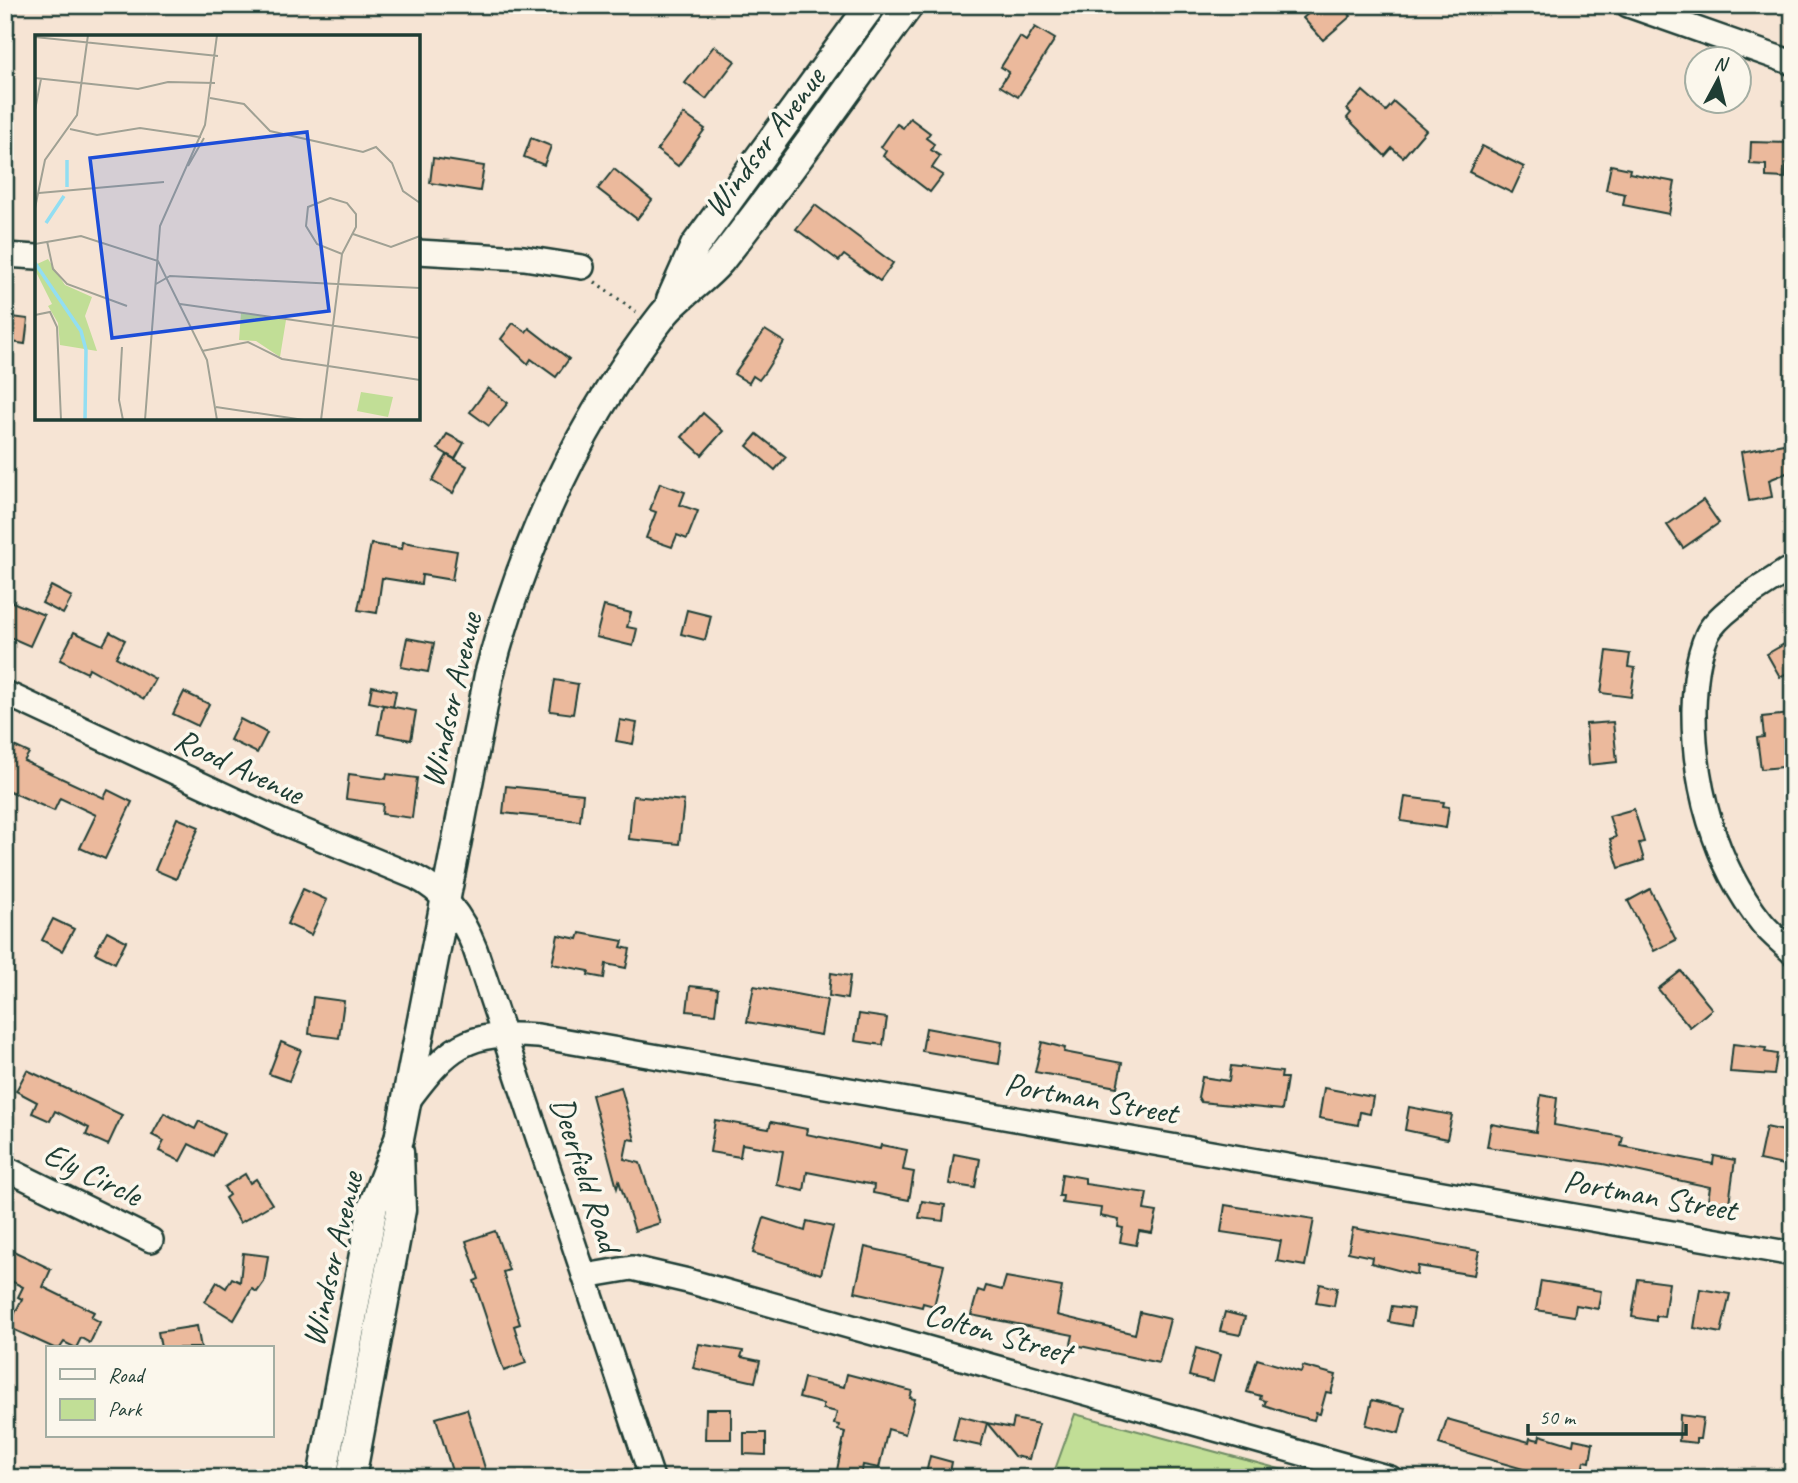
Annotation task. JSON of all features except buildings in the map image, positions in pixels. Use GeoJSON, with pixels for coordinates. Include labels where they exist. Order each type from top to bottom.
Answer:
{"type":"FeatureCollection","features":[{"type":"Feature","properties":{"kind":"main road","name":"Windsor Avenue"},"geometry":{"type":"LineString","coordinates":[[322,1478],[373,1206],[399,1139],[486,687],[519,577],[576,448],[609,392],[659,319],[695,246],[871,5]]}},
{"type":"Feature","properties":{"kind":"main road","name":"Windsor Avenue"},"geometry":{"type":"LineString","coordinates":[[659,319],[718,263],[909,5]]}},
{"type":"Feature","properties":{"kind":"main road","name":"Windsor Avenue"},"geometry":{"type":"LineString","coordinates":[[351,1478],[401,1210],[399,1139]]}},
{"type":"Feature","properties":{"kind":"street"},"geometry":{"type":"LineString","coordinates":[[1628,5],[1793,64]]}},
{"type":"Feature","properties":{"kind":"street"},"geometry":{"type":"LineString","coordinates":[[420,252],[524,258],[582,267]]}},
{"type":"Feature","properties":{"kind":"street"},"geometry":{"type":"LineString","coordinates":[[5,255],[35,257]]}},
{"type":"Feature","properties":{"kind":"street"},"geometry":{"type":"LineString","coordinates":[[1793,570],[1786,571],[1725,614],[1708,633],[1695,677],[1694,724],[1695,765],[1709,821],[1727,866],[1762,923],[1793,953]]}},
{"type":"Feature","properties":{"kind":"street","name":"Rood Avenue"},"geometry":{"type":"LineString","coordinates":[[5,693],[284,823],[415,877],[444,898]]}},
{"type":"Feature","properties":{"kind":"street","name":"Deerfield Road"},"geometry":{"type":"LineString","coordinates":[[444,898],[471,938],[652,1478]]}},
{"type":"Feature","properties":{"kind":"street","name":"Portman Street"},"geometry":{"type":"LineString","coordinates":[[405,1106],[439,1061],[452,1049],[479,1039],[505,1035],[555,1038],[1793,1254]]}},
{"type":"Feature","properties":{"kind":"street","name":"Ely Circle"},"geometry":{"type":"LineString","coordinates":[[5,1168],[151,1240]]}},
{"type":"Feature","properties":{"kind":"street","name":"Colton Street"},"geometry":{"type":"LineString","coordinates":[[585,1276],[632,1269],[688,1281],[1391,1478]]}},
{"type":"Feature","properties":{"kind":"path"},"geometry":{"type":"LineString","coordinates":[[582,267],[590,279],[659,319]]}},
{"type":"Feature","properties":{"kind":"green space"},"geometry":{"type":"Polygon","coordinates":[[[1075,1414],[1313,1478],[1052,1478],[1075,1414]]]}}]}
